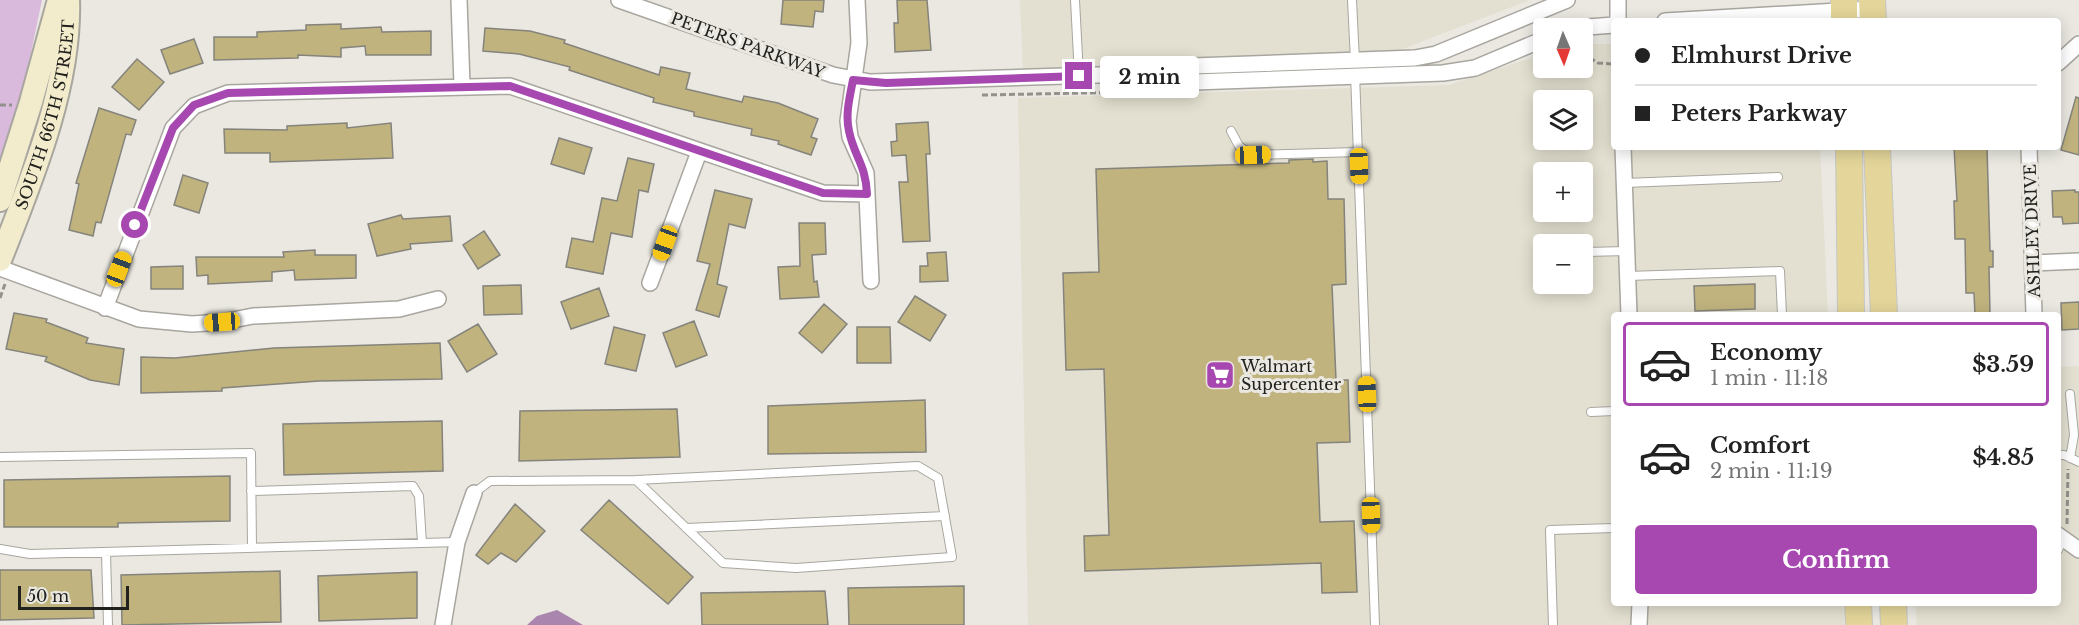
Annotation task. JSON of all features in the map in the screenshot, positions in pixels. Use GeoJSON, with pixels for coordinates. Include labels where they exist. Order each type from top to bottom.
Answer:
{"type":"FeatureCollection","features":[{"type":"Feature","properties":{"kind":"main road"},"geometry":{"type":"LineString","coordinates":[[1849,150],[1851,312]]}},
{"type":"Feature","properties":{"kind":"main road"},"geometry":{"type":"LineString","coordinates":[[1877,150],[1884,312]]}},
{"type":"Feature","properties":{"kind":"main road"},"geometry":{"type":"LineString","coordinates":[[1858,606],[1859,625]]}},
{"type":"Feature","properties":{"kind":"main road"},"geometry":{"type":"LineString","coordinates":[[1893,606],[1894,625]]}},
{"type":"Feature","properties":{"kind":"street","name":"SOUTH 66TH STREET"},"geometry":{"type":"LineString","coordinates":[[0,200],[32,102],[59,0]]}},
{"type":"Feature","properties":{"kind":"street","name":"SOUTH 66TH STREET"},"geometry":{"type":"LineString","coordinates":[[0,260],[27,189],[53,105],[69,25],[68,0]]}},
{"type":"Feature","properties":{"kind":"street"},"geometry":{"type":"LineString","coordinates":[[459,0],[462,85]]}},
{"type":"Feature","properties":{"kind":"street","name":"PETERS PARKWAY"},"geometry":{"type":"LineString","coordinates":[[619,0],[649,5],[833,75],[853,80],[886,83],[1131,74],[1173,82],[1355,68]]}},
{"type":"Feature","properties":{"kind":"street"},"geometry":{"type":"LineString","coordinates":[[857,0],[859,43],[848,111],[848,129],[866,173],[871,281]]}},
{"type":"Feature","properties":{"kind":"street"},"geometry":{"type":"LineString","coordinates":[[1355,68],[1436,54],[1567,0]]}},
{"type":"Feature","properties":{"kind":"street"},"geometry":{"type":"LineString","coordinates":[[1618,0],[1618,18]]}},
{"type":"Feature","properties":{"kind":"street"},"geometry":{"type":"LineString","coordinates":[[1714,18],[1872,10]]}},
{"type":"Feature","properties":{"kind":"street"},"geometry":{"type":"LineString","coordinates":[[1593,27],[1611,25]]}},
{"type":"Feature","properties":{"kind":"street"},"geometry":{"type":"LineString","coordinates":[[1355,68],[1443,73],[1475,68],[1533,44]]}},
{"type":"Feature","properties":{"kind":"street"},"geometry":{"type":"LineString","coordinates":[[2061,60],[2079,44]]}},
{"type":"Feature","properties":{"kind":"street"},"geometry":{"type":"LineString","coordinates":[[105,308],[173,128],[194,105],[228,93],[298,93],[462,85],[510,86],[823,193],[867,194]]}},
{"type":"Feature","properties":{"kind":"street"},"geometry":{"type":"LineString","coordinates":[[1623,150],[1629,312]]}},
{"type":"Feature","properties":{"kind":"street","name":"ASHLEY DRIVE"},"geometry":{"type":"LineString","coordinates":[[2030,150],[2034,312]]}},
{"type":"Feature","properties":{"kind":"street"},"geometry":{"type":"LineString","coordinates":[[650,283],[699,152]]}},
{"type":"Feature","properties":{"kind":"street"},"geometry":{"type":"LineString","coordinates":[[2033,263],[2079,261]]}},
{"type":"Feature","properties":{"kind":"street"},"geometry":{"type":"LineString","coordinates":[[0,268],[139,319],[192,324],[253,316],[399,309],[438,299]]}},
{"type":"Feature","properties":{"kind":"street"},"geometry":{"type":"LineString","coordinates":[[443,625],[457,542],[474,493]]}},
{"type":"Feature","properties":{"kind":"street"},"geometry":{"type":"LineString","coordinates":[[2062,537],[2079,550]]}},
{"type":"Feature","properties":{"kind":"street"},"geometry":{"type":"LineString","coordinates":[[1639,625],[1640,606]]}},
{"type":"Feature","properties":{"kind":"lane"},"geometry":{"type":"LineString","coordinates":[[1075,0],[1079,76]]}},
{"type":"Feature","properties":{"kind":"lane"},"geometry":{"type":"LineString","coordinates":[[1352,0],[1375,625]]}},
{"type":"Feature","properties":{"kind":"lane"},"geometry":{"type":"LineString","coordinates":[[1231,131],[1239,146],[1253,155],[1358,152]]}},
{"type":"Feature","properties":{"kind":"lane"},"geometry":{"type":"LineString","coordinates":[[1625,183],[1778,177]]}},
{"type":"Feature","properties":{"kind":"lane"},"geometry":{"type":"LineString","coordinates":[[1593,252],[1627,251]]}},
{"type":"Feature","properties":{"kind":"lane"},"geometry":{"type":"LineString","coordinates":[[1628,276],[1780,271],[1782,312]]}},
{"type":"Feature","properties":{"kind":"lane"},"geometry":{"type":"LineString","coordinates":[[2070,394],[2074,435],[2070,458]]}},
{"type":"Feature","properties":{"kind":"lane"},"geometry":{"type":"LineString","coordinates":[[1591,412],[1611,411]]}},
{"type":"Feature","properties":{"kind":"lane"},"geometry":{"type":"LineString","coordinates":[[0,457],[251,453],[252,548]]}},
{"type":"Feature","properties":{"kind":"lane"},"geometry":{"type":"LineString","coordinates":[[2061,456],[2079,462]]}},
{"type":"Feature","properties":{"kind":"lane"},"geometry":{"type":"LineString","coordinates":[[474,493],[490,482],[636,480],[918,466],[938,478],[951,557],[796,568],[723,563],[636,480]]}},
{"type":"Feature","properties":{"kind":"lane"},"geometry":{"type":"LineString","coordinates":[[251,490],[413,486],[418,496],[422,543]]}},
{"type":"Feature","properties":{"kind":"lane"},"geometry":{"type":"LineString","coordinates":[[686,528],[945,516]]}},
{"type":"Feature","properties":{"kind":"lane"},"geometry":{"type":"LineString","coordinates":[[1553,625],[1550,530],[1611,528]]}},
{"type":"Feature","properties":{"kind":"lane"},"geometry":{"type":"LineString","coordinates":[[0,549],[30,554],[106,553],[457,542]]}},
{"type":"Feature","properties":{"kind":"lane"},"geometry":{"type":"LineString","coordinates":[[106,553],[108,625]]}},
{"type":"Feature","properties":{"kind":"path"},"geometry":{"type":"LineString","coordinates":[[1593,59],[1599,63],[1611,64]]}},
{"type":"Feature","properties":{"kind":"path"},"geometry":{"type":"LineString","coordinates":[[0,298],[2,290]]}},
{"type":"Feature","properties":{"kind":"path"},"geometry":{"type":"LineString","coordinates":[[2062,537],[2070,458]]}},
{"type":"Feature","properties":{"kind":"shaded area"},"geometry":{"type":"Polygon","coordinates":[[[0,0],[42,0],[20,105],[0,169],[0,0]]]}},
{"type":"Feature","properties":{"kind":"shaded area"},"geometry":{"type":"Polygon","coordinates":[[[1020,0],[1530,0],[1400,50],[1023,70],[1020,0]]]}},
{"type":"Feature","properties":{"kind":"shaded area"},"geometry":{"type":"Polygon","coordinates":[[[1593,44],[1611,44],[1611,150],[1820,150],[1828,312],[1611,312],[1611,606],[1843,606],[1844,625],[1028,625],[1018,98],[1449,85],[1533,57],[1533,78],[1593,78],[1593,44]]]}},
{"type":"Feature","properties":{"kind":"shaded area"},"geometry":{"type":"Polygon","coordinates":[[[2079,366],[2079,625],[1917,625],[1915,606],[2061,606],[2061,367],[2079,366]]]}},
{"type":"Feature","properties":{"kind":"shaded area"},"geometry":{"type":"Polygon","coordinates":[[[557,610],[583,625],[527,625],[537,616],[557,610]]]}},
{"type":"Feature","properties":{"kind":"building"},"geometry":{"type":"Polygon","coordinates":[[[783,0],[824,0],[823,12],[815,11],[813,27],[781,24],[783,0]]]}},
{"type":"Feature","properties":{"kind":"building"},"geometry":{"type":"Polygon","coordinates":[[[897,0],[927,0],[931,50],[895,52],[894,23],[898,23],[897,0]]]}},
{"type":"Feature","properties":{"kind":"building"},"geometry":{"type":"Polygon","coordinates":[[[341,24],[341,29],[381,27],[382,32],[431,31],[431,55],[366,55],[365,46],[341,48],[341,57],[298,55],[298,58],[214,60],[214,37],[257,37],[257,32],[306,30],[306,25],[341,24]]]}},
{"type":"Feature","properties":{"kind":"building"},"geometry":{"type":"Polygon","coordinates":[[[485,28],[530,31],[565,40],[564,43],[659,75],[661,67],[690,73],[686,89],[742,102],[744,96],[778,103],[818,119],[811,137],[817,139],[811,155],[778,144],[779,141],[751,135],[752,129],[694,116],[694,112],[653,102],[654,98],[569,70],[570,67],[519,54],[483,51],[485,28]]]}},
{"type":"Feature","properties":{"kind":"building"},"geometry":{"type":"Polygon","coordinates":[[[194,39],[203,63],[170,74],[161,50],[194,39]]]}},
{"type":"Feature","properties":{"kind":"building"},"geometry":{"type":"Polygon","coordinates":[[[137,59],[164,82],[139,110],[112,87],[137,59]]]}},
{"type":"Feature","properties":{"kind":"building"},"geometry":{"type":"Polygon","coordinates":[[[2076,97],[2079,98],[2079,155],[2061,150],[2076,97]]]}},
{"type":"Feature","properties":{"kind":"building"},"geometry":{"type":"Polygon","coordinates":[[[99,108],[136,120],[131,135],[126,134],[101,223],[96,222],[93,236],[69,230],[79,184],[76,183],[99,108]]]}},
{"type":"Feature","properties":{"kind":"building"},"geometry":{"type":"Polygon","coordinates":[[[928,122],[930,154],[926,154],[930,241],[903,242],[899,182],[908,182],[906,155],[892,156],[891,142],[897,141],[896,124],[928,122]]]}},
{"type":"Feature","properties":{"kind":"building"},"geometry":{"type":"Polygon","coordinates":[[[347,123],[347,128],[391,123],[393,158],[270,162],[270,153],[225,153],[224,129],[287,130],[287,126],[347,123]]]}},
{"type":"Feature","properties":{"kind":"building"},"geometry":{"type":"Polygon","coordinates":[[[559,138],[592,148],[584,174],[551,164],[559,138]]]}},
{"type":"Feature","properties":{"kind":"building"},"geometry":{"type":"Polygon","coordinates":[[[1954,150],[1987,150],[1990,251],[1993,251],[1993,267],[1989,267],[1990,312],[1975,312],[1974,293],[1966,293],[1965,239],[1955,239],[1954,201],[1957,201],[1954,150]]]}},
{"type":"Feature","properties":{"kind":"building"},"geometry":{"type":"Polygon","coordinates":[[[628,158],[654,164],[648,192],[639,190],[632,237],[611,233],[603,274],[566,267],[572,238],[593,242],[602,198],[617,201],[628,158]]]}},
{"type":"Feature","properties":{"kind":"building","name":"Walmart Supercenter"},"geometry":{"type":"Polygon","coordinates":[[[1313,159],[1313,162],[1327,161],[1328,199],[1344,199],[1346,284],[1332,285],[1336,380],[1348,380],[1350,442],[1317,443],[1320,522],[1354,521],[1357,592],[1322,593],[1321,563],[1085,571],[1084,536],[1109,535],[1104,369],[1066,370],[1063,273],[1099,272],[1096,169],[1289,163],[1289,160],[1313,159]]]}},
{"type":"Feature","properties":{"kind":"building"},"geometry":{"type":"Polygon","coordinates":[[[183,175],[208,183],[199,213],[174,205],[183,175]]]}},
{"type":"Feature","properties":{"kind":"building"},"geometry":{"type":"Polygon","coordinates":[[[715,190],[752,199],[745,228],[729,224],[717,284],[727,287],[719,317],[696,310],[710,264],[697,261],[715,190]]]}},
{"type":"Feature","properties":{"kind":"building"},"geometry":{"type":"Polygon","coordinates":[[[2075,190],[2079,192],[2079,223],[2063,224],[2062,217],[2053,217],[2052,191],[2075,190]]]}},
{"type":"Feature","properties":{"kind":"building"},"geometry":{"type":"Polygon","coordinates":[[[401,215],[403,219],[450,216],[452,241],[410,244],[411,249],[377,256],[368,224],[401,215]]]}},
{"type":"Feature","properties":{"kind":"building"},"geometry":{"type":"Polygon","coordinates":[[[799,223],[825,223],[826,254],[812,255],[814,282],[817,281],[819,297],[780,299],[778,267],[800,266],[799,223]]]}},
{"type":"Feature","properties":{"kind":"building"},"geometry":{"type":"Polygon","coordinates":[[[484,231],[500,255],[478,269],[463,245],[484,231]]]}},
{"type":"Feature","properties":{"kind":"building"},"geometry":{"type":"Polygon","coordinates":[[[315,250],[315,255],[356,255],[356,278],[295,280],[294,270],[272,272],[272,281],[208,284],[208,275],[197,276],[196,257],[284,257],[283,252],[315,250]]]}},
{"type":"Feature","properties":{"kind":"building"},"geometry":{"type":"Polygon","coordinates":[[[946,252],[948,281],[920,282],[920,266],[928,266],[927,253],[946,252]]]}},
{"type":"Feature","properties":{"kind":"building"},"geometry":{"type":"Polygon","coordinates":[[[183,266],[183,289],[151,289],[151,267],[183,266]]]}},
{"type":"Feature","properties":{"kind":"building"},"geometry":{"type":"Polygon","coordinates":[[[1755,284],[1755,309],[1695,311],[1694,286],[1755,284]]]}},
{"type":"Feature","properties":{"kind":"building"},"geometry":{"type":"Polygon","coordinates":[[[521,285],[522,314],[484,315],[483,286],[521,285]]]}},
{"type":"Feature","properties":{"kind":"building"},"geometry":{"type":"Polygon","coordinates":[[[599,288],[609,316],[571,329],[561,302],[599,288]]]}},
{"type":"Feature","properties":{"kind":"building"},"geometry":{"type":"Polygon","coordinates":[[[915,296],[946,315],[930,341],[898,322],[915,296]]]}},
{"type":"Feature","properties":{"kind":"building"},"geometry":{"type":"Polygon","coordinates":[[[2079,302],[2079,329],[2062,330],[2061,303],[2079,302]]]}},
{"type":"Feature","properties":{"kind":"building"},"geometry":{"type":"Polygon","coordinates":[[[824,304],[847,324],[822,353],[799,333],[824,304]]]}},
{"type":"Feature","properties":{"kind":"building"},"geometry":{"type":"Polygon","coordinates":[[[14,313],[47,319],[46,322],[88,338],[86,343],[124,349],[119,385],[90,380],[45,361],[47,357],[6,349],[14,313]]]}},
{"type":"Feature","properties":{"kind":"building"},"geometry":{"type":"Polygon","coordinates":[[[694,321],[707,355],[676,367],[663,333],[694,321]]]}},
{"type":"Feature","properties":{"kind":"building"},"geometry":{"type":"Polygon","coordinates":[[[478,324],[497,354],[467,372],[448,341],[478,324]]]}},
{"type":"Feature","properties":{"kind":"building"},"geometry":{"type":"Polygon","coordinates":[[[614,327],[645,335],[636,371],[605,364],[614,327]]]}},
{"type":"Feature","properties":{"kind":"building"},"geometry":{"type":"Polygon","coordinates":[[[857,327],[890,327],[891,363],[857,363],[857,327]]]}},
{"type":"Feature","properties":{"kind":"building"},"geometry":{"type":"Polygon","coordinates":[[[440,343],[442,379],[319,381],[222,388],[222,391],[141,393],[141,357],[175,358],[274,348],[440,343]]]}},
{"type":"Feature","properties":{"kind":"building"},"geometry":{"type":"Polygon","coordinates":[[[925,400],[926,452],[768,454],[768,406],[925,400]]]}},
{"type":"Feature","properties":{"kind":"building"},"geometry":{"type":"Polygon","coordinates":[[[677,409],[680,457],[519,461],[520,411],[677,409]]]}},
{"type":"Feature","properties":{"kind":"building"},"geometry":{"type":"Polygon","coordinates":[[[442,421],[443,471],[284,475],[283,424],[442,421]]]}},
{"type":"Feature","properties":{"kind":"building"},"geometry":{"type":"Polygon","coordinates":[[[230,476],[230,521],[118,523],[118,527],[4,527],[4,480],[230,476]]]}},
{"type":"Feature","properties":{"kind":"building"},"geometry":{"type":"Polygon","coordinates":[[[609,500],[693,577],[668,604],[581,530],[609,500]]]}},
{"type":"Feature","properties":{"kind":"building"},"geometry":{"type":"Polygon","coordinates":[[[515,504],[545,531],[516,562],[501,553],[488,564],[476,555],[515,504]]]}},
{"type":"Feature","properties":{"kind":"building"},"geometry":{"type":"Polygon","coordinates":[[[0,570],[91,570],[94,618],[0,620],[0,570]]]}},
{"type":"Feature","properties":{"kind":"building"},"geometry":{"type":"Polygon","coordinates":[[[280,571],[281,622],[122,625],[121,575],[280,571]]]}},
{"type":"Feature","properties":{"kind":"building"},"geometry":{"type":"Polygon","coordinates":[[[417,572],[417,618],[319,621],[318,576],[417,572]]]}},
{"type":"Feature","properties":{"kind":"building"},"geometry":{"type":"Polygon","coordinates":[[[964,586],[964,625],[849,625],[848,588],[964,586]]]}},
{"type":"Feature","properties":{"kind":"building"},"geometry":{"type":"Polygon","coordinates":[[[825,591],[828,625],[702,625],[701,593],[825,591]]]}},
{"type":"Feature","properties":{"kind":"place","name":"Walmart Supercenter"},"geometry":{"type":"Point","coordinates":[1220,375]}},
{"type":"Feature","properties":{"kind":"route"},"geometry":{"type":"LineString","coordinates":[[135,225],[173,128],[194,105],[210,97],[228,93],[298,93],[462,85],[510,86],[557,100],[699,152],[823,193],[840,195],[867,194],[866,173],[848,129],[848,111],[853,80],[886,83],[1079,76]]}}]}
